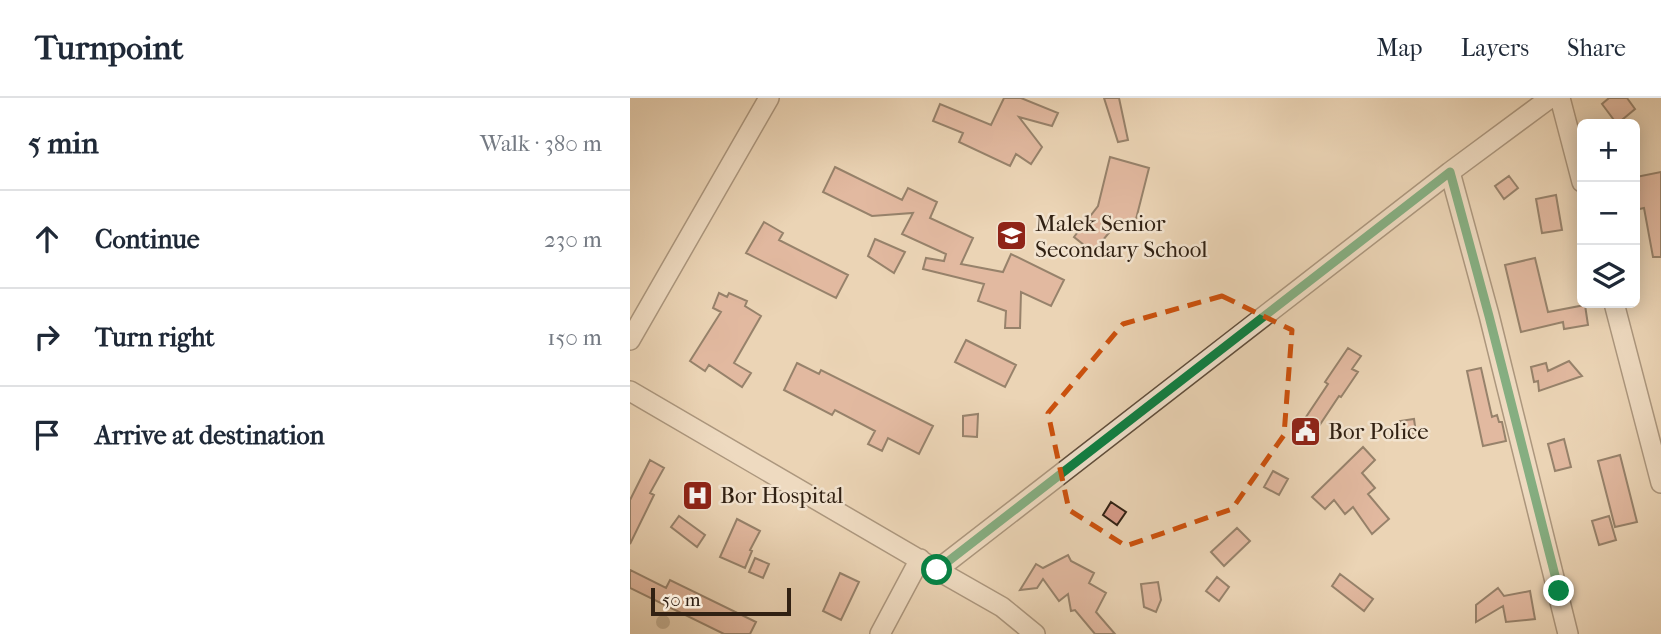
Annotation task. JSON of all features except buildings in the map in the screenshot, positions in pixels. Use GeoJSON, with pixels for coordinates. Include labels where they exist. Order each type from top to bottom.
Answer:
{"type":"FeatureCollection","features":[{"type":"Feature","properties":{"kind":"street"},"geometry":{"type":"LineString","coordinates":[[630,340],[769,98]]}},
{"type":"Feature","properties":{"kind":"street"},"geometry":{"type":"LineString","coordinates":[[937,570],[1450,172],[1550,98]]}},
{"type":"Feature","properties":{"kind":"street"},"geometry":{"type":"LineString","coordinates":[[1560,98],[1577,163]]}},
{"type":"Feature","properties":{"kind":"street"},"geometry":{"type":"LineString","coordinates":[[1450,172],[1489,316],[1568,634]]}},
{"type":"Feature","properties":{"kind":"street"},"geometry":{"type":"LineString","coordinates":[[1615,308],[1661,483]]}},
{"type":"Feature","properties":{"kind":"street"},"geometry":{"type":"LineString","coordinates":[[630,391],[1002,607],[1035,634]]}},
{"type":"Feature","properties":{"kind":"street"},"geometry":{"type":"LineString","coordinates":[[880,634],[920,559]]}},
{"type":"Feature","properties":{"kind":"highlighted area"},"geometry":{"type":"Polygon","coordinates":[[[1222,296],[1292,330],[1284,435],[1232,509],[1126,546],[1069,510],[1048,413],[1123,324],[1222,296]]]}},
{"type":"Feature","properties":{"kind":"place","name":"Malek Senior Secondary School"},"geometry":{"type":"Point","coordinates":[1012,236]}},
{"type":"Feature","properties":{"kind":"place","name":"Bor Police"},"geometry":{"type":"Point","coordinates":[1305,431]}},
{"type":"Feature","properties":{"kind":"place","name":"Bor Hospital"},"geometry":{"type":"Point","coordinates":[697,495]}},
{"type":"Feature","properties":{"kind":"route"},"geometry":{"type":"LineString","coordinates":[[937,570],[1450,172],[1559,591]]}}]}
